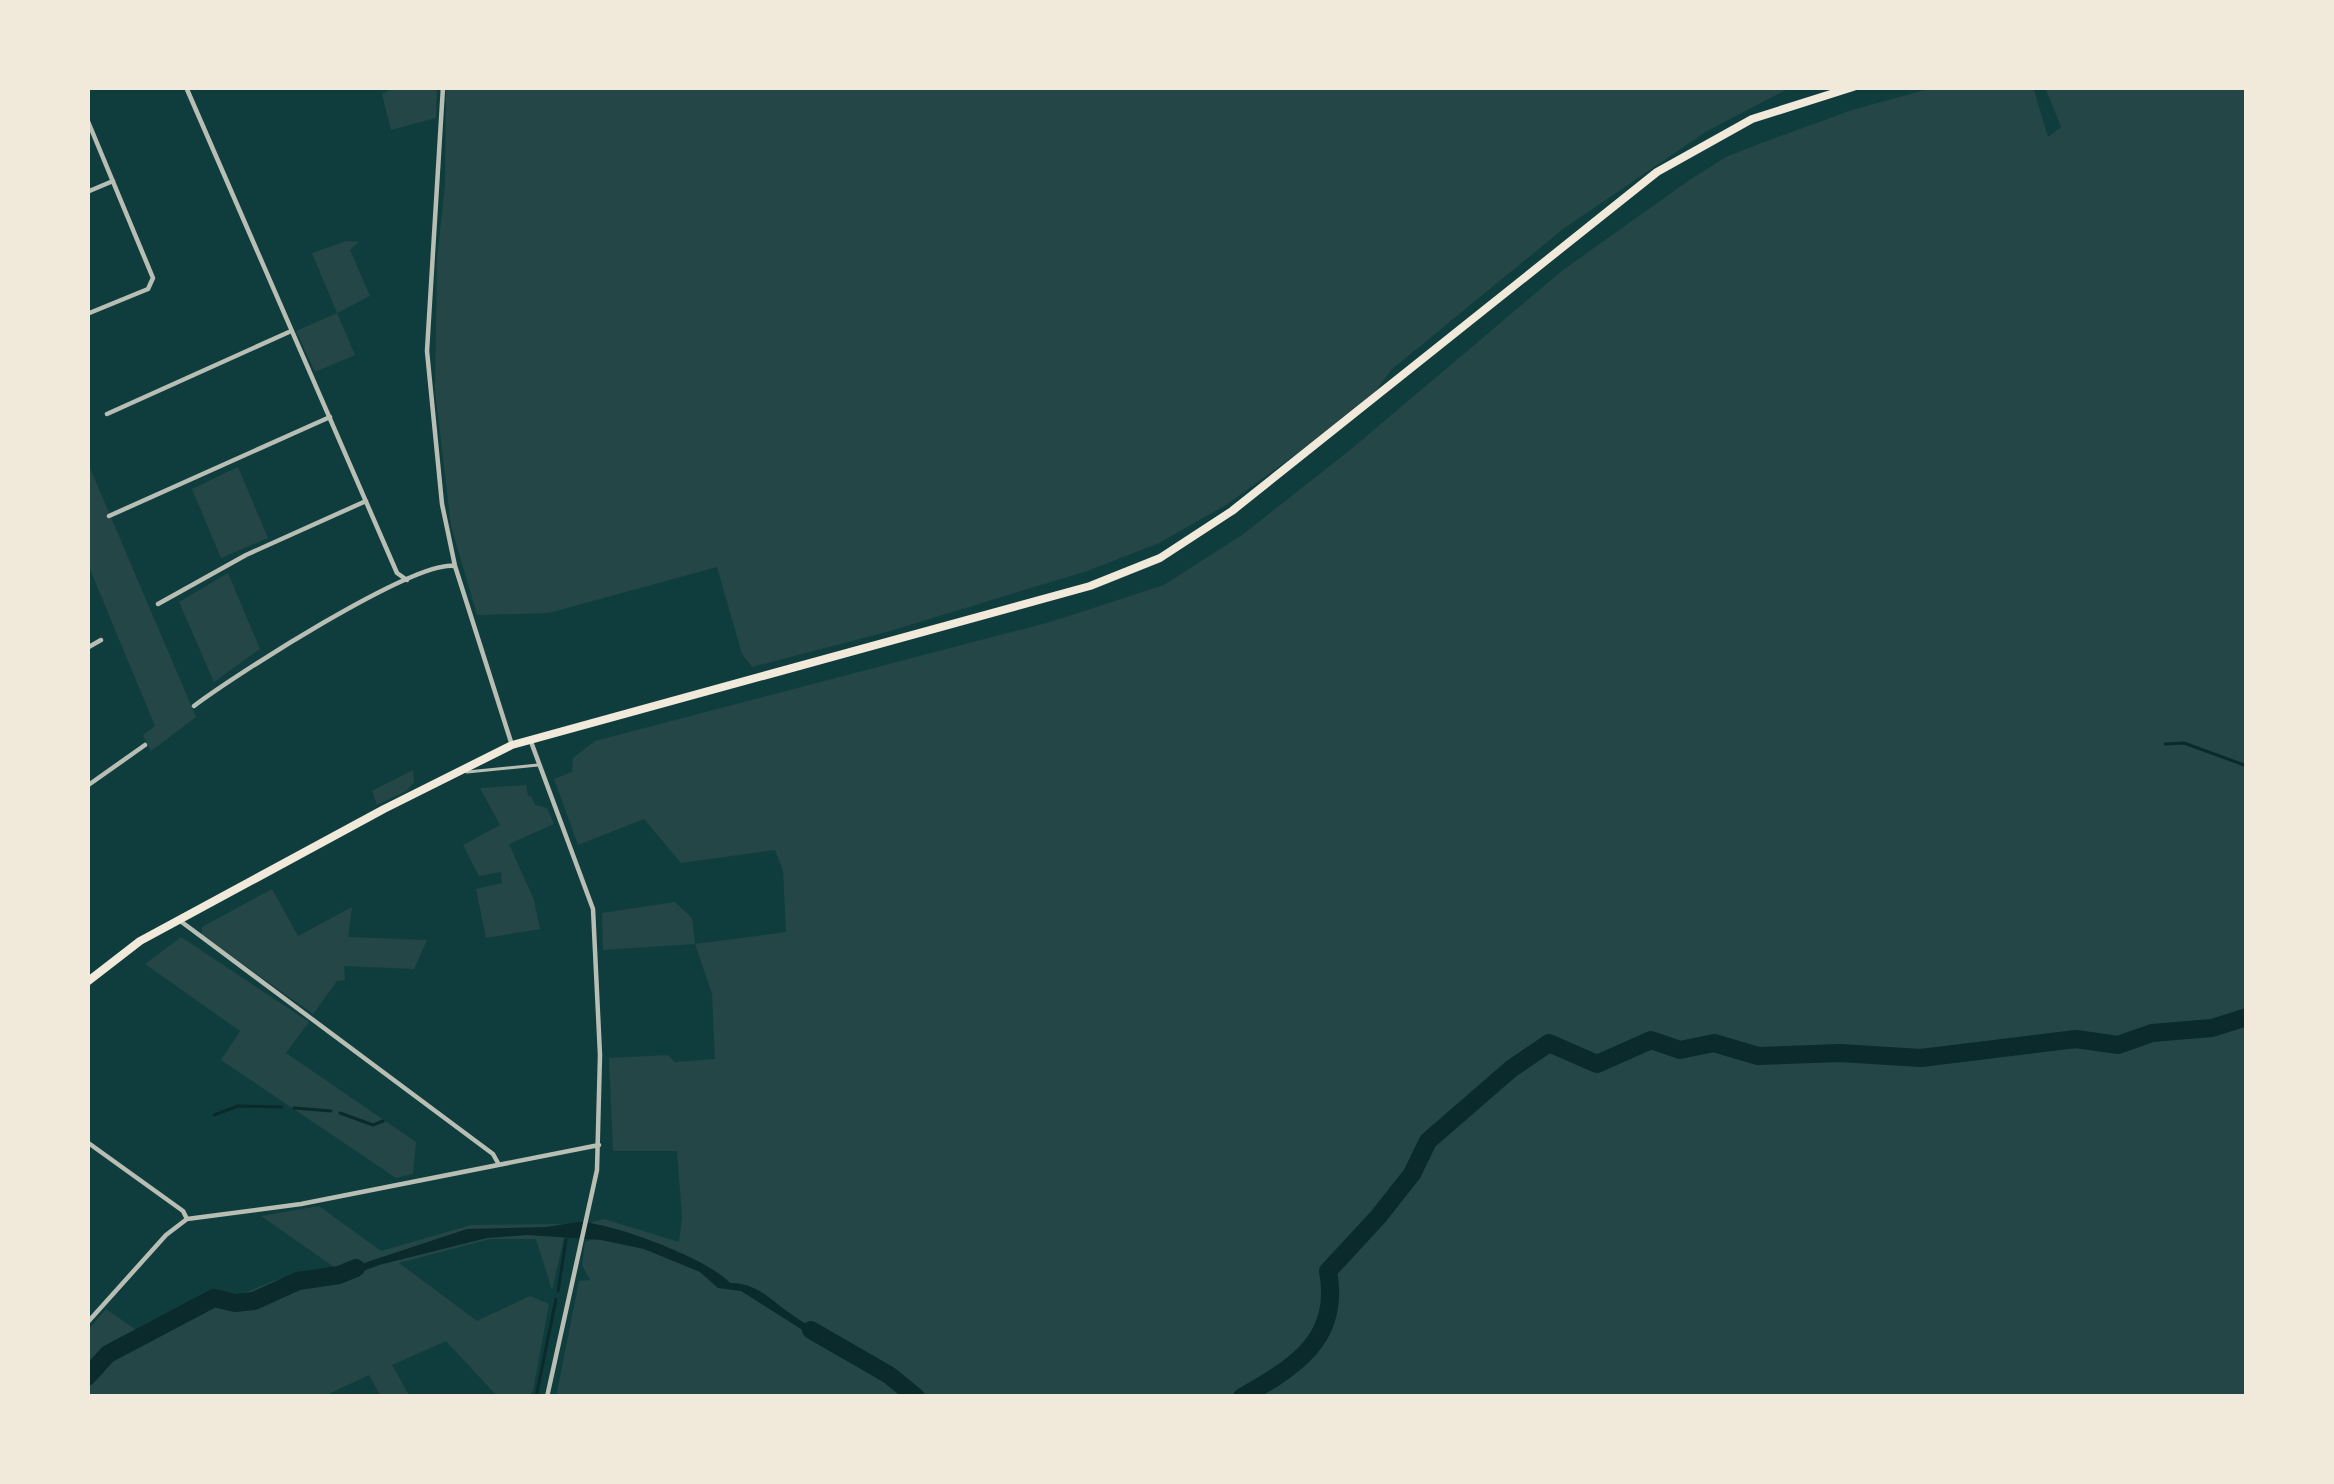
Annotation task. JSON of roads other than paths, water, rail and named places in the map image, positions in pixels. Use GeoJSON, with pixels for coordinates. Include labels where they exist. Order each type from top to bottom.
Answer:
{"type":"FeatureCollection","features":[{"type":"Feature","properties":{"kind":"main road"},"geometry":{"type":"LineString","coordinates":[[87,982],[140,941],[512,745],[1090,586],[1146,566],[1232,511],[1657,172],[1752,119],[1853,87]]}},
{"type":"Feature","properties":{"kind":"street"},"geometry":{"type":"LineString","coordinates":[[186,87],[397,573],[407,580]]}},
{"type":"Feature","properties":{"kind":"street"},"geometry":{"type":"LineString","coordinates":[[443,87],[427,351],[442,504],[454,566],[512,745]]}},
{"type":"Feature","properties":{"kind":"street"},"geometry":{"type":"LineString","coordinates":[[87,119],[152,283],[87,314]]}},
{"type":"Feature","properties":{"kind":"street"},"geometry":{"type":"LineString","coordinates":[[87,192],[113,181]]}},
{"type":"Feature","properties":{"kind":"street"},"geometry":{"type":"LineString","coordinates":[[107,414],[289,332]]}},
{"type":"Feature","properties":{"kind":"street"},"geometry":{"type":"LineString","coordinates":[[109,516],[330,417]]}},
{"type":"Feature","properties":{"kind":"street"},"geometry":{"type":"LineString","coordinates":[[158,604],[247,555],[366,501]]}},
{"type":"Feature","properties":{"kind":"street"},"geometry":{"type":"LineString","coordinates":[[194,706],[248,665],[407,580],[454,566]]}},
{"type":"Feature","properties":{"kind":"street"},"geometry":{"type":"LineString","coordinates":[[87,648],[101,640]]}},
{"type":"Feature","properties":{"kind":"street"},"geometry":{"type":"LineString","coordinates":[[530,739],[592,909],[599,1145],[547,1397]]}},
{"type":"Feature","properties":{"kind":"street"},"geometry":{"type":"LineString","coordinates":[[87,786],[145,745]]}},
{"type":"Feature","properties":{"kind":"street"},"geometry":{"type":"LineString","coordinates":[[178,920],[496,1156],[499,1163]]}},
{"type":"Feature","properties":{"kind":"street"},"geometry":{"type":"LineString","coordinates":[[87,1142],[183,1211],[188,1220]]}},
{"type":"Feature","properties":{"kind":"street"},"geometry":{"type":"LineString","coordinates":[[87,1323],[166,1235],[188,1220],[301,1204],[599,1145]]}},
{"type":"Feature","properties":{"kind":"lane"},"geometry":{"type":"LineString","coordinates":[[448,776],[538,765]]}},
{"type":"Feature","properties":{"kind":"waterway"},"geometry":{"type":"LineString","coordinates":[[2165,744],[2184,743],[2247,766]]}},
{"type":"Feature","properties":{"kind":"waterway"},"geometry":{"type":"LineString","coordinates":[[1242,1397],[1310,1348],[1328,1315],[1328,1271],[1412,1174],[1428,1141],[1511,1069],[1549,1043],[1597,1064],[1651,1040],[1680,1050],[1714,1043],[1758,1056],[1840,1053],[1921,1058],[2076,1039],[2118,1045],[2152,1033],[2212,1028],[2247,1017]]}},
{"type":"Feature","properties":{"kind":"waterway"},"geometry":{"type":"LineString","coordinates":[[214,1115],[238,1106],[282,1107]]}},
{"type":"Feature","properties":{"kind":"waterway"},"geometry":{"type":"LineString","coordinates":[[294,1108],[331,1111]]}},
{"type":"Feature","properties":{"kind":"waterway"},"geometry":{"type":"LineString","coordinates":[[340,1113],[373,1125],[383,1121]]}},
{"type":"Feature","properties":{"kind":"waterway"},"geometry":{"type":"LineString","coordinates":[[558,1291],[566,1240]]}},
{"type":"Feature","properties":{"kind":"waterway"},"geometry":{"type":"LineString","coordinates":[[87,1377],[108,1354],[214,1298],[254,1301],[298,1281],[356,1268]]}},
{"type":"Feature","properties":{"kind":"waterway"},"geometry":{"type":"LineString","coordinates":[[536,1397],[556,1299]]}},
{"type":"Feature","properties":{"kind":"waterway"},"geometry":{"type":"LineString","coordinates":[[811,1330],[889,1375],[916,1397]]}}]}
